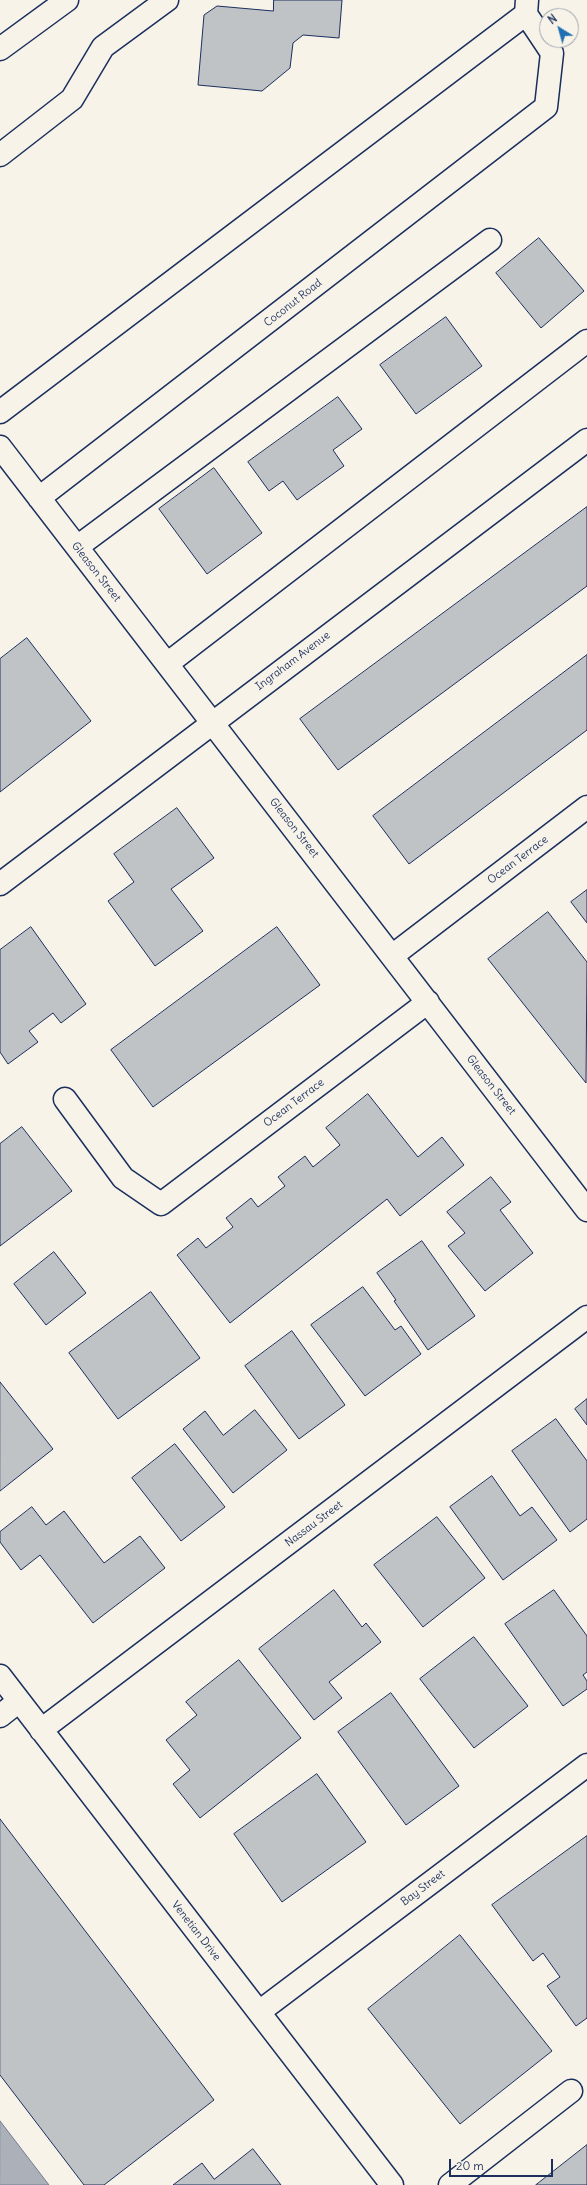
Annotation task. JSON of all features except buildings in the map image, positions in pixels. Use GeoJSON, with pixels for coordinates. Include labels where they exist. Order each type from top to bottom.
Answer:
{"type":"FeatureCollection","features":[{"type":"Feature","properties":{"kind":"street"},"geometry":{"type":"LineString","coordinates":[[0,49],[67,0]]}},
{"type":"Feature","properties":{"kind":"street"},"geometry":{"type":"LineString","coordinates":[[0,156],[72,99],[103,47],[167,0]]}},
{"type":"Feature","properties":{"kind":"street"},"geometry":{"type":"LineString","coordinates":[[0,412],[526,7]]}},
{"type":"Feature","properties":{"kind":"street","name":"Coconut Road"},"geometry":{"type":"LineString","coordinates":[[39,498],[546,107],[552,53],[526,7]]}},
{"type":"Feature","properties":{"kind":"street"},"geometry":{"type":"LineString","coordinates":[[77,547],[490,240]]}},
{"type":"Feature","properties":{"kind":"street"},"geometry":{"type":"LineString","coordinates":[[167,664],[587,341]]}},
{"type":"Feature","properties":{"kind":"street","name":"Ingraham Avenue"},"geometry":{"type":"LineString","coordinates":[[0,884],[212,722],[587,440]]}},
{"type":"Feature","properties":{"kind":"street","name":"Gleason Street"},"geometry":{"type":"LineString","coordinates":[[0,447],[587,1210]]}},
{"type":"Feature","properties":{"kind":"street","name":"Ocean Terrace"},"geometry":{"type":"LineString","coordinates":[[392,956],[587,807]]}},
{"type":"Feature","properties":{"kind":"street","name":"Ocean Terrace"},"geometry":{"type":"LineString","coordinates":[[65,1099],[123,1178],[161,1204],[428,1002]]}},
{"type":"Feature","properties":{"kind":"street","name":"Nassau Street"},"geometry":{"type":"LineString","coordinates":[[41,1730],[587,1317]]}},
{"type":"Feature","properties":{"kind":"street","name":"Venetian Drive"},"geometry":{"type":"LineString","coordinates":[[0,1676],[392,2185]]}},
{"type":"Feature","properties":{"kind":"street"},"geometry":{"type":"LineString","coordinates":[[0,1716],[19,1701]]}},
{"type":"Feature","properties":{"kind":"street","name":"Bay Street"},"geometry":{"type":"LineString","coordinates":[[259,2012],[587,1765]]}},
{"type":"Feature","properties":{"kind":"street"},"geometry":{"type":"LineString","coordinates":[[450,2185],[571,2091]]}},
{"type":"Feature","properties":{"kind":"shaded area"},"geometry":{"type":"Polygon","coordinates":[[[0,2121],[49,2185],[0,2185],[0,2121]]]}}]}
